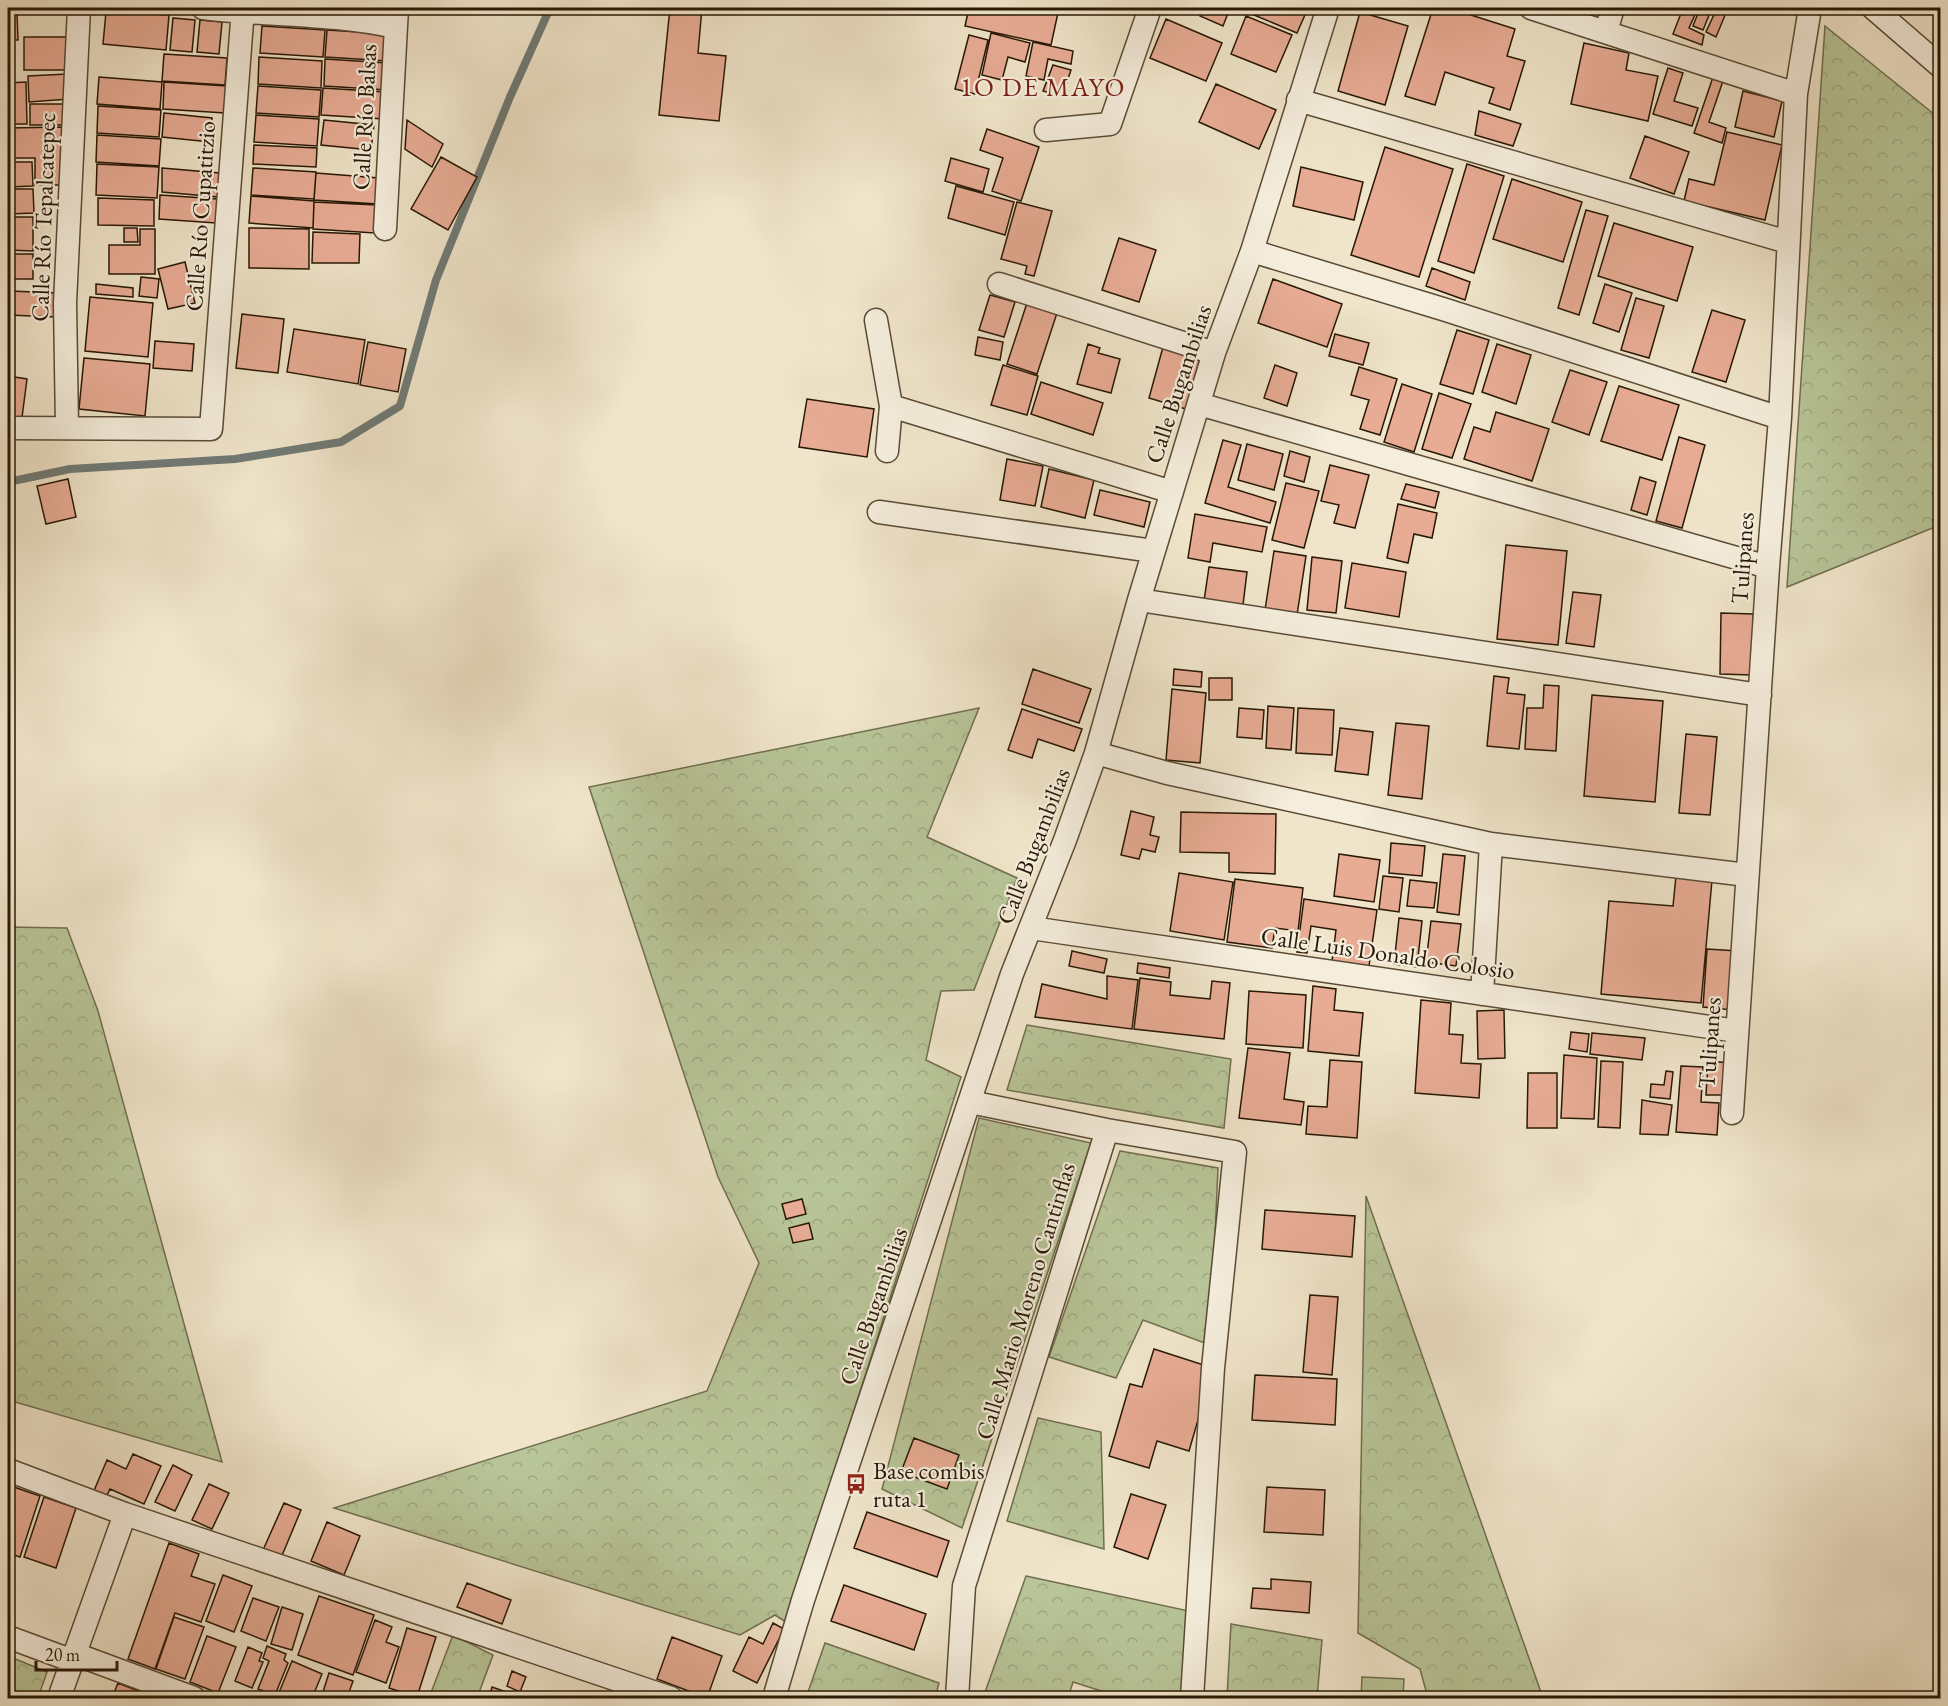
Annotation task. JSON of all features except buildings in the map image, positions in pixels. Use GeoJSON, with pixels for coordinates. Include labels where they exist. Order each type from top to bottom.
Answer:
{"type":"FeatureCollection","features":[{"type":"Feature","properties":{"kind":"street","name":"Calle Río Tepalcatepec"},"geometry":{"type":"LineString","coordinates":[[67,428],[65,303],[79,8]]}},
{"type":"Feature","properties":{"kind":"street"},"geometry":{"type":"LineString","coordinates":[[203,8],[361,20],[396,17]]}},
{"type":"Feature","properties":{"kind":"street"},"geometry":{"type":"LineString","coordinates":[[1047,130],[1110,124],[1150,8]]}},
{"type":"Feature","properties":{"kind":"street","name":"Calle Bugambilias"},"geometry":{"type":"LineString","coordinates":[[774,1698],[806,1589],[1012,974],[1065,840],[1096,753],[1138,600],[1214,353],[1252,251],[1328,8]]}},
{"type":"Feature","properties":{"kind":"street"},"geometry":{"type":"LineString","coordinates":[[1531,8],[1796,94]]}},
{"type":"Feature","properties":{"kind":"street"},"geometry":{"type":"LineString","coordinates":[[1606,31],[1613,8]]}},
{"type":"Feature","properties":{"kind":"street","name":"Tulipanes"},"geometry":{"type":"LineString","coordinates":[[1732,1113],[1780,418],[1796,94],[1810,8]]}},
{"type":"Feature","properties":{"kind":"street"},"geometry":{"type":"LineString","coordinates":[[1873,8],[1941,66]]}},
{"type":"Feature","properties":{"kind":"street","name":"Calle Río Cupatitzio"},"geometry":{"type":"LineString","coordinates":[[67,428],[211,429],[243,10]]}},
{"type":"Feature","properties":{"kind":"street","name":"Calle Río Balsas"},"geometry":{"type":"LineString","coordinates":[[385,229],[396,17]]}},
{"type":"Feature","properties":{"kind":"street"},"geometry":{"type":"LineString","coordinates":[[1298,100],[1788,242]]}},
{"type":"Feature","properties":{"kind":"street"},"geometry":{"type":"LineString","coordinates":[[1252,251],[1446,310],[1780,418]]}},
{"type":"Feature","properties":{"kind":"street"},"geometry":{"type":"LineString","coordinates":[[999,284],[1214,353]]}},
{"type":"Feature","properties":{"kind":"street"},"geometry":{"type":"LineString","coordinates":[[876,320],[891,406],[887,451]]}},
{"type":"Feature","properties":{"kind":"street"},"geometry":{"type":"LineString","coordinates":[[1199,404],[1768,567]]}},
{"type":"Feature","properties":{"kind":"street"},"geometry":{"type":"LineString","coordinates":[[891,406],[1172,492]]}},
{"type":"Feature","properties":{"kind":"street"},"geometry":{"type":"LineString","coordinates":[[8,428],[67,428]]}},
{"type":"Feature","properties":{"kind":"street"},"geometry":{"type":"LineString","coordinates":[[879,512],[1153,551]]}},
{"type":"Feature","properties":{"kind":"street"},"geometry":{"type":"LineString","coordinates":[[1138,600],[1760,695]]}},
{"type":"Feature","properties":{"kind":"street"},"geometry":{"type":"LineString","coordinates":[[1096,753],[1167,773],[1491,844],[1748,875]]}},
{"type":"Feature","properties":{"kind":"street"},"geometry":{"type":"LineString","coordinates":[[1482,994],[1491,844]]}},
{"type":"Feature","properties":{"kind":"street","name":"Calle Luis Donaldo Colosio"},"geometry":{"type":"LineString","coordinates":[[1031,928],[1737,1031]]}},
{"type":"Feature","properties":{"kind":"street"},"geometry":{"type":"LineString","coordinates":[[970,1102],[1107,1130],[1235,1152],[1214,1368],[1192,1698]]}},
{"type":"Feature","properties":{"kind":"street","name":"Calle Mario Moreno Cantinflas"},"geometry":{"type":"LineString","coordinates":[[957,1698],[964,1586],[1107,1130]]}},
{"type":"Feature","properties":{"kind":"street"},"geometry":{"type":"LineString","coordinates":[[8,1470],[125,1514],[671,1698]]}},
{"type":"Feature","properties":{"kind":"street"},"geometry":{"type":"LineString","coordinates":[[59,1698],[125,1514]]}},
{"type":"Feature","properties":{"kind":"street"},"geometry":{"type":"LineString","coordinates":[[8,1637],[194,1698]]}},
{"type":"Feature","properties":{"kind":"green space"},"geometry":{"type":"Polygon","coordinates":[[[1825,26],[1940,119],[1940,525],[1787,587],[1825,26]]]}},
{"type":"Feature","properties":{"kind":"green space"},"geometry":{"type":"Polygon","coordinates":[[[979,708],[927,837],[1017,878],[974,990],[941,991],[926,1060],[961,1077],[786,1622],[775,1615],[740,1635],[334,1508],[707,1391],[759,1263],[718,1177],[589,787],[979,708]]]}},
{"type":"Feature","properties":{"kind":"green space"},"geometry":{"type":"Polygon","coordinates":[[[8,927],[67,928],[98,1011],[222,1462],[8,1400],[8,927]]]}},
{"type":"Feature","properties":{"kind":"green space"},"geometry":{"type":"Polygon","coordinates":[[[1027,1025],[1231,1059],[1224,1128],[1007,1090],[1027,1025]]]}},
{"type":"Feature","properties":{"kind":"green space"},"geometry":{"type":"Polygon","coordinates":[[[979,1118],[1091,1143],[962,1528],[882,1489],[979,1118]]]}},
{"type":"Feature","properties":{"kind":"green space"},"geometry":{"type":"Polygon","coordinates":[[[1120,1151],[1218,1168],[1210,1345],[1143,1320],[1116,1378],[1049,1357],[1120,1151]]]}},
{"type":"Feature","properties":{"kind":"green space"},"geometry":{"type":"Polygon","coordinates":[[[1366,1196],[1543,1698],[1428,1698],[1420,1669],[1358,1633],[1366,1196]]]}},
{"type":"Feature","properties":{"kind":"green space"},"geometry":{"type":"Polygon","coordinates":[[[1038,1418],[1101,1432],[1104,1549],[1007,1521],[1038,1418]]]}},
{"type":"Feature","properties":{"kind":"green space"},"geometry":{"type":"Polygon","coordinates":[[[1026,1576],[1189,1611],[1185,1698],[1123,1698],[1073,1682],[1068,1698],[983,1698],[1026,1576]]]}},
{"type":"Feature","properties":{"kind":"green space"},"geometry":{"type":"Polygon","coordinates":[[[1231,1624],[1322,1640],[1317,1698],[1227,1698],[1231,1624]]]}},
{"type":"Feature","properties":{"kind":"green space"},"geometry":{"type":"Polygon","coordinates":[[[453,1635],[493,1655],[477,1698],[429,1698],[453,1635]]]}},
{"type":"Feature","properties":{"kind":"green space"},"geometry":{"type":"Polygon","coordinates":[[[825,1643],[939,1683],[935,1698],[806,1698],[825,1643]]]}},
{"type":"Feature","properties":{"kind":"green space"},"geometry":{"type":"Polygon","coordinates":[[[8,1656],[47,1672],[38,1698],[8,1698],[8,1656]]]}},
{"type":"Feature","properties":{"kind":"green space"},"geometry":{"type":"Polygon","coordinates":[[[1362,1677],[1404,1679],[1403,1698],[1361,1698],[1362,1677]]]}},
{"type":"Feature","properties":{"kind":"waterway"},"geometry":{"type":"LineString","coordinates":[[8,482],[70,469],[235,459],[341,442],[400,406],[436,280],[510,97],[550,8]]}},
{"type":"Feature","properties":{"kind":"place","name":"Base combis ruta 1"},"geometry":{"type":"Point","coordinates":[856,1484]}},
{"type":"Feature","properties":{"kind":"district","name":"1O DE MAYO"},"geometry":{"type":"Point","coordinates":[1043,87]}}]}
